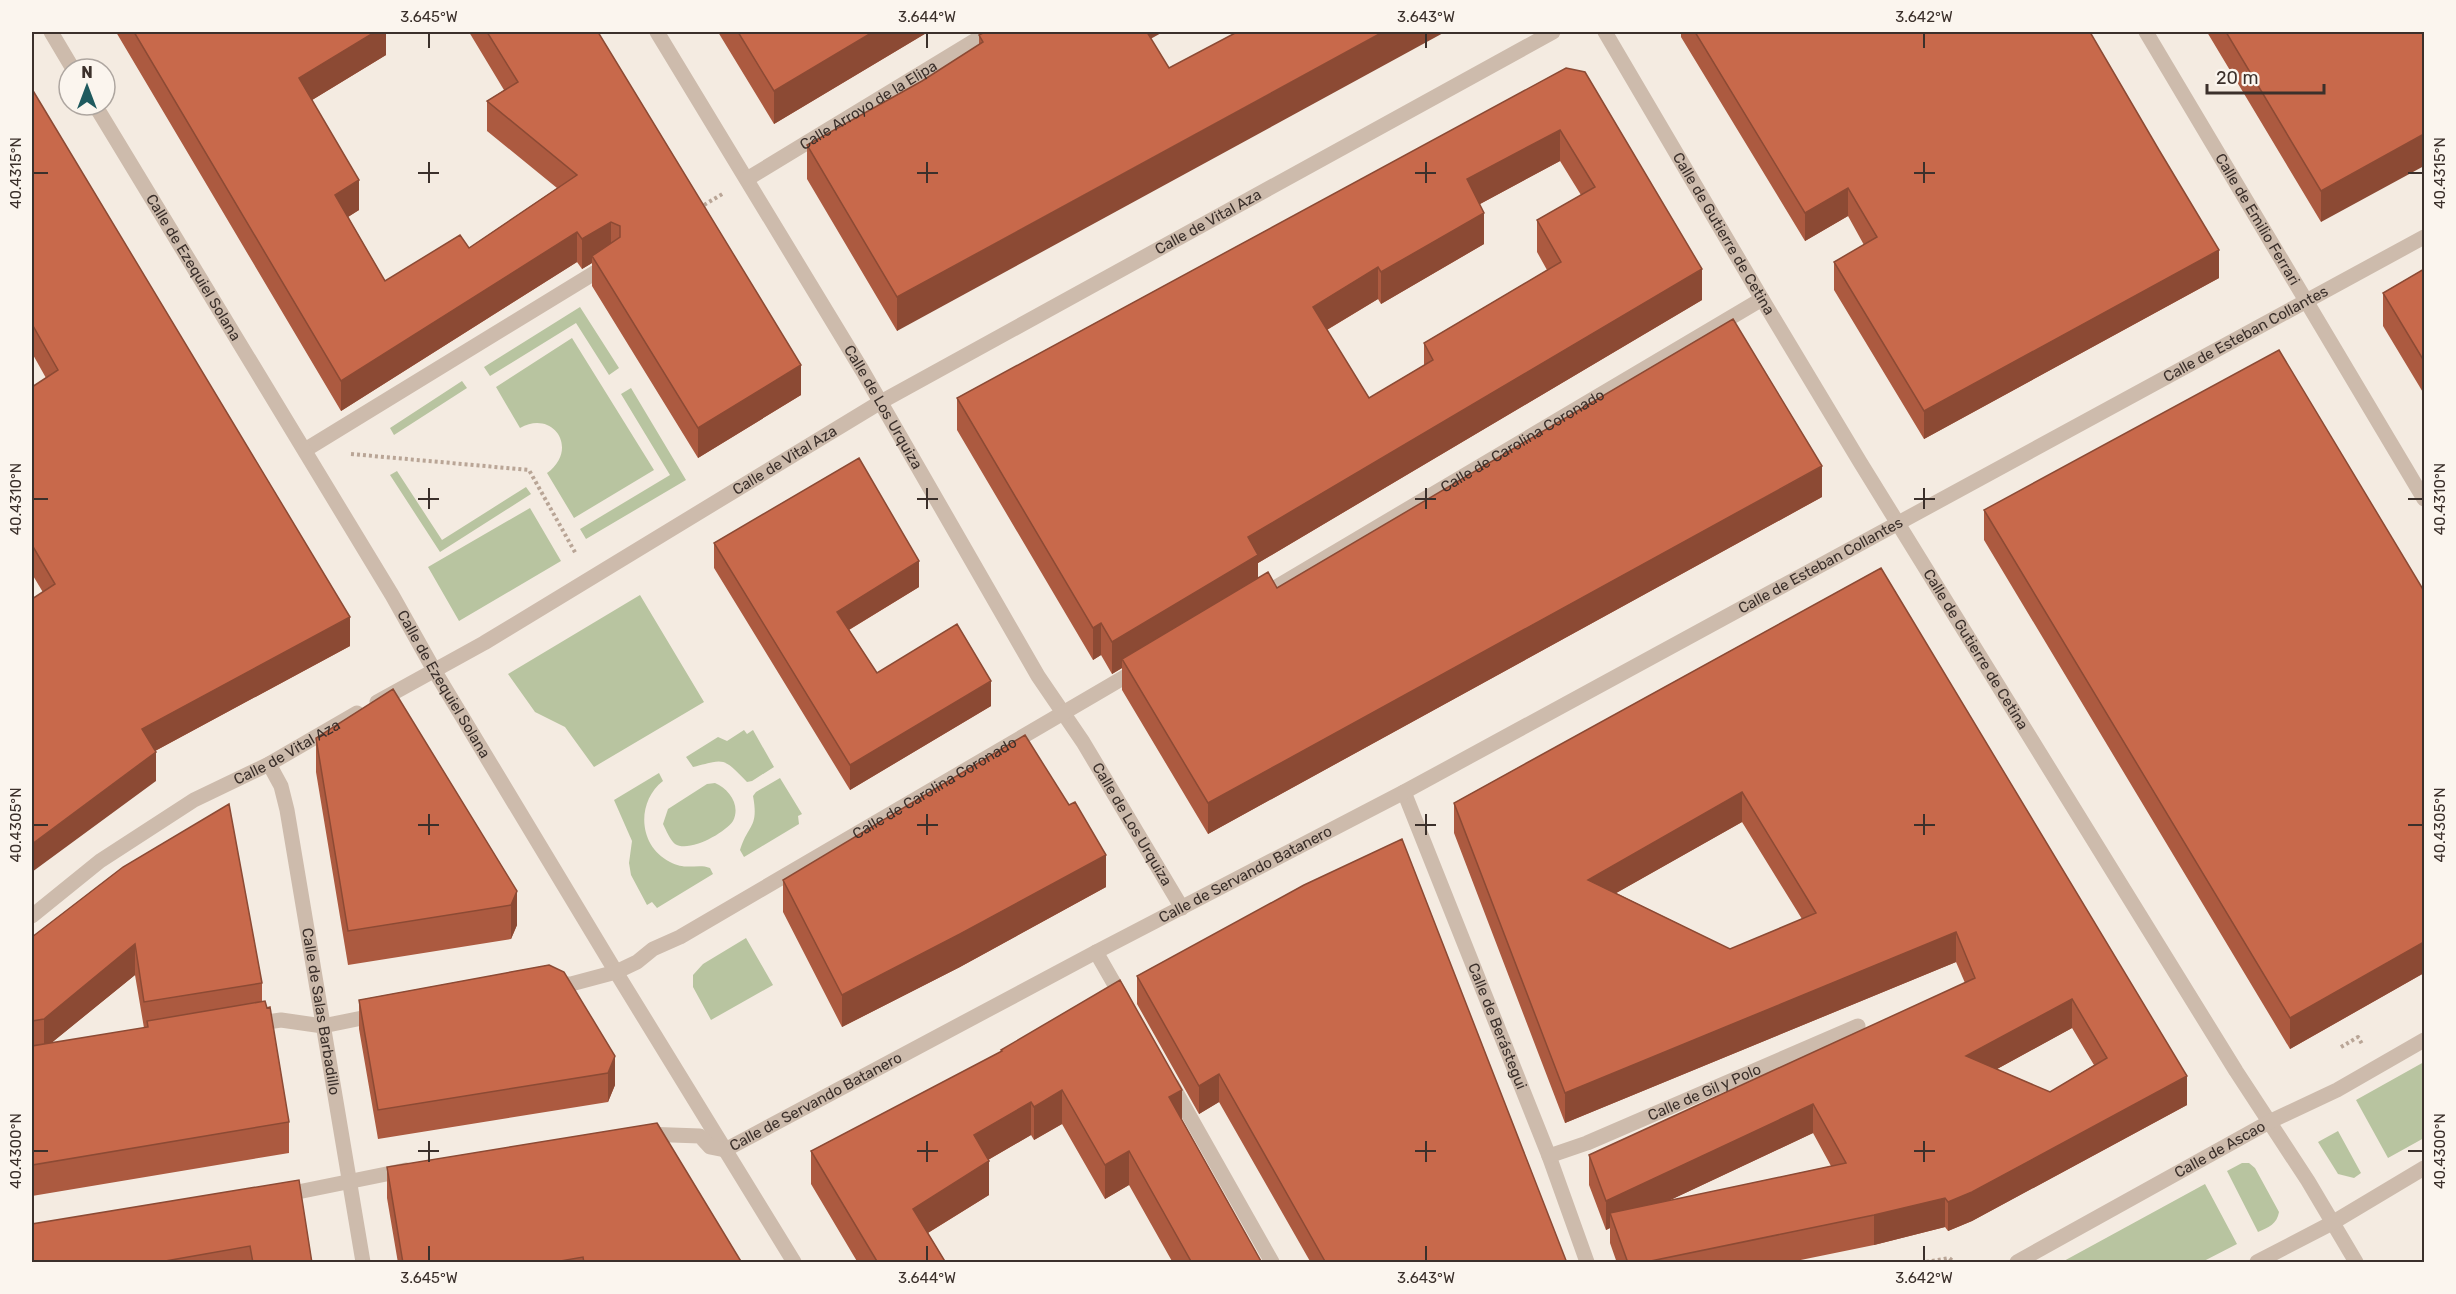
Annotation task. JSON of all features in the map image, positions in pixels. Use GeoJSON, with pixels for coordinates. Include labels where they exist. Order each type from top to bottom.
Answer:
{"type":"FeatureCollection","features":[{"type":"Feature","properties":{"kind":"street"},"geometry":{"type":"LineString","coordinates":[[51,32],[66,57]]}},
{"type":"Feature","properties":{"kind":"street","name":"Calle de Los Urquiza"},"geometry":{"type":"LineString","coordinates":[[657,32],[747,179],[1038,676],[1092,757],[1182,908]]}},
{"type":"Feature","properties":{"kind":"street","name":"Calle Arroyo de la Elipa"},"geometry":{"type":"LineString","coordinates":[[747,179],[989,32]]}},
{"type":"Feature","properties":{"kind":"street","name":"Calle de Vital Aza"},"geometry":{"type":"LineString","coordinates":[[32,916],[100,861],[194,800],[269,764],[434,670],[879,403],[1553,32]]}},
{"type":"Feature","properties":{"kind":"street","name":"Calle de Gutierre de Cetina"},"geometry":{"type":"LineString","coordinates":[[1605,32],[1762,299],[2236,1071],[2271,1121],[2356,1263]]}},
{"type":"Feature","properties":{"kind":"street","name":"Calle de Emilio Ferrari"},"geometry":{"type":"LineString","coordinates":[[2146,32],[2424,499]]}},
{"type":"Feature","properties":{"kind":"street","name":"Calle de Ezequiel Solana"},"geometry":{"type":"LineString","coordinates":[[102,117],[393,595],[434,670],[616,972],[794,1263]]}},
{"type":"Feature","properties":{"kind":"street","name":"Calle de Esteban Collantes"},"geometry":{"type":"LineString","coordinates":[[1404,792],[2424,237]]}},
{"type":"Feature","properties":{"kind":"street"},"geometry":{"type":"LineString","coordinates":[[305,450],[612,262]]}},
{"type":"Feature","properties":{"kind":"street","name":"Calle de Carolina Coronado"},"geometry":{"type":"LineString","coordinates":[[1248,604],[1762,299]]}},
{"type":"Feature","properties":{"kind":"street","name":"Calle de Carolina Coronado"},"geometry":{"type":"LineString","coordinates":[[537,986],[571,984],[616,972],[1155,659]]}},
{"type":"Feature","properties":{"kind":"street","name":"Calle de Salas Barbadillo"},"geometry":{"type":"LineString","coordinates":[[269,764],[281,786],[287,810],[363,1263]]}},
{"type":"Feature","properties":{"kind":"street","name":"Calle de Servando Batanero"},"geometry":{"type":"LineString","coordinates":[[628,1136],[651,1133],[700,1136],[710,1147],[725,1150],[1096,952],[1404,792]]}},
{"type":"Feature","properties":{"kind":"street","name":"Calle de Berástegui"},"geometry":{"type":"LineString","coordinates":[[1404,792],[1549,1156],[1587,1263]]}},
{"type":"Feature","properties":{"kind":"street"},"geometry":{"type":"LineString","coordinates":[[1096,952],[1132,1014]]}},
{"type":"Feature","properties":{"kind":"street"},"geometry":{"type":"LineString","coordinates":[[234,1028],[281,1020],[323,1026],[387,1013]]}},
{"type":"Feature","properties":{"kind":"street","name":"Calle de Gil y Polo"},"geometry":{"type":"LineString","coordinates":[[1549,1156],[1587,1143],[1858,1026]]}},
{"type":"Feature","properties":{"kind":"street","name":"Calle de Ascao"},"geometry":{"type":"LineString","coordinates":[[2017,1263],[2271,1121],[2337,1090],[2424,1040]]}},
{"type":"Feature","properties":{"kind":"street"},"geometry":{"type":"LineString","coordinates":[[1167,1076],[1272,1263]]}},
{"type":"Feature","properties":{"kind":"street"},"geometry":{"type":"LineString","coordinates":[[271,1197],[422,1168]]}},
{"type":"Feature","properties":{"kind":"street"},"geometry":{"type":"LineString","coordinates":[[2257,1263],[2332,1223],[2424,1168]]}},
{"type":"Feature","properties":{"kind":"path"},"geometry":{"type":"LineString","coordinates":[[690,214],[747,179]]}},
{"type":"Feature","properties":{"kind":"path"},"geometry":{"type":"LineString","coordinates":[[305,450],[529,470],[589,578]]}},
{"type":"Feature","properties":{"kind":"path"},"geometry":{"type":"LineString","coordinates":[[2341,1047],[2358,1037]]}},
{"type":"Feature","properties":{"kind":"path"},"geometry":{"type":"LineString","coordinates":[[1926,1263],[1949,1258],[1954,1263]]}},
{"type":"Feature","properties":{"kind":"green space"},"geometry":{"type":"Polygon","coordinates":[[[580,307],[619,368],[609,375],[576,323],[490,376],[484,367],[580,307]]]}},
{"type":"Feature","properties":{"kind":"green space"},"geometry":{"type":"Polygon","coordinates":[[[572,338],[654,470],[574,518],[547,473],[557,463],[561,453],[562,443],[558,434],[543,424],[532,423],[520,428],[496,387],[572,338]]]}},
{"type":"Feature","properties":{"kind":"green space"},"geometry":{"type":"Polygon","coordinates":[[[462,381],[467,388],[394,435],[390,428],[462,381]]]}},
{"type":"Feature","properties":{"kind":"green space"},"geometry":{"type":"Polygon","coordinates":[[[631,388],[686,480],[586,539],[580,529],[670,475],[621,394],[631,388]]]}},
{"type":"Feature","properties":{"kind":"green space"},"geometry":{"type":"Polygon","coordinates":[[[397,471],[442,540],[526,487],[531,494],[440,552],[390,475],[397,471]]]}},
{"type":"Feature","properties":{"kind":"green space"},"geometry":{"type":"Polygon","coordinates":[[[530,508],[561,561],[459,621],[428,567],[530,508]]]}},
{"type":"Feature","properties":{"kind":"green space"},"geometry":{"type":"Polygon","coordinates":[[[640,595],[704,702],[594,767],[565,727],[535,712],[508,674],[640,595]]]}},
{"type":"Feature","properties":{"kind":"green space"},"geometry":{"type":"Polygon","coordinates":[[[744,730],[747,734],[753,730],[774,767],[752,781],[747,782],[723,762],[712,762],[693,767],[686,757],[718,737],[727,741],[744,730]]]}},
{"type":"Feature","properties":{"kind":"green space"},"geometry":{"type":"Polygon","coordinates":[[[659,773],[663,781],[648,800],[645,812],[644,823],[652,846],[659,855],[676,865],[710,868],[713,874],[657,908],[652,902],[647,905],[631,875],[629,863],[632,841],[614,800],[659,773]]]}},
{"type":"Feature","properties":{"kind":"green space"},"geometry":{"type":"Polygon","coordinates":[[[780,778],[802,814],[798,816],[799,824],[744,857],[740,850],[754,820],[753,796],[780,778]]]}},
{"type":"Feature","properties":{"kind":"green space"},"geometry":{"type":"Polygon","coordinates":[[[715,783],[729,793],[735,804],[733,821],[723,831],[697,844],[681,846],[675,844],[663,824],[668,809],[707,784],[715,783]]]}},
{"type":"Feature","properties":{"kind":"green space"},"geometry":{"type":"Polygon","coordinates":[[[746,938],[773,985],[711,1020],[693,987],[693,975],[703,964],[746,938]]]}},
{"type":"Feature","properties":{"kind":"green space"},"geometry":{"type":"Polygon","coordinates":[[[2424,1062],[2424,1138],[2388,1158],[2356,1100],[2424,1062]]]}},
{"type":"Feature","properties":{"kind":"green space"},"geometry":{"type":"Polygon","coordinates":[[[2338,1131],[2361,1173],[2354,1178],[2338,1174],[2318,1142],[2338,1131]]]}},
{"type":"Feature","properties":{"kind":"green space"},"geometry":{"type":"Polygon","coordinates":[[[2242,1163],[2249,1163],[2255,1168],[2279,1212],[2269,1227],[2258,1232],[2227,1171],[2242,1163]]]}},
{"type":"Feature","properties":{"kind":"green space"},"geometry":{"type":"Polygon","coordinates":[[[2205,1184],[2237,1244],[2202,1262],[2062,1262],[2205,1184]]]}},
{"type":"Feature","properties":{"kind":"building"},"geometry":{"type":"Polygon","coordinates":[[[134,32],[375,32],[299,78],[359,180],[335,195],[385,281],[460,235],[469,248],[577,175],[487,101],[518,82],[487,32],[598,32],[801,365],[698,428],[592,256],[620,237],[620,226],[611,222],[582,239],[577,232],[341,381],[134,32]]]}},
{"type":"Feature","properties":{"kind":"building"},"geometry":{"type":"Polygon","coordinates":[[[738,32],[873,32],[774,91],[738,32]]]}},
{"type":"Feature","properties":{"kind":"building"},"geometry":{"type":"Polygon","coordinates":[[[985,32],[1147,32],[1169,68],[1237,32],[1383,32],[897,297],[807,145],[922,81],[983,42],[979,35],[985,32]]]}},
{"type":"Feature","properties":{"kind":"building"},"geometry":{"type":"Polygon","coordinates":[[[1695,32],[2090,32],[2219,250],[1924,411],[1834,262],[1877,237],[1848,188],[1805,213],[1695,32]]]}},
{"type":"Feature","properties":{"kind":"building"},"geometry":{"type":"Polygon","coordinates":[[[2226,32],[2424,32],[2424,134],[2321,191],[2226,32]]]}},
{"type":"Feature","properties":{"kind":"building"},"geometry":{"type":"Polygon","coordinates":[[[1566,68],[1585,72],[1702,269],[1248,537],[1258,555],[1112,642],[1101,623],[1093,628],[957,398],[1566,68]],[[1560,130],[1467,179],[1484,213],[1381,272],[1378,267],[1313,307],[1369,398],[1433,360],[1424,343],[1561,262],[1537,220],[1595,187],[1560,130]]]}},
{"type":"Feature","properties":{"kind":"building"},"geometry":{"type":"Polygon","coordinates":[[[32,89],[350,617],[142,729],[156,752],[32,844],[32,599],[55,584],[32,545],[32,387],[58,370],[32,324],[32,89]]]}},
{"type":"Feature","properties":{"kind":"building"},"geometry":{"type":"Polygon","coordinates":[[[2424,269],[2424,361],[2383,293],[2424,269]]]}},
{"type":"Feature","properties":{"kind":"building"},"geometry":{"type":"Polygon","coordinates":[[[1733,319],[1822,466],[1208,803],[1122,659],[1268,572],[1277,588],[1733,319]]]}},
{"type":"Feature","properties":{"kind":"building"},"geometry":{"type":"Polygon","coordinates":[[[2279,350],[2424,591],[2424,942],[2290,1018],[1984,510],[2279,350]]]}},
{"type":"Feature","properties":{"kind":"building"},"geometry":{"type":"Polygon","coordinates":[[[859,458],[919,561],[837,612],[877,673],[957,624],[991,681],[850,765],[714,543],[859,458]]]}},
{"type":"Feature","properties":{"kind":"building"},"geometry":{"type":"Polygon","coordinates":[[[1881,568],[2187,1076],[1972,1192],[1948,1202],[1945,1198],[1641,1263],[1628,1263],[1610,1213],[1846,1163],[1813,1104],[1606,1201],[1589,1155],[1975,978],[1956,932],[1565,1093],[1454,803],[1881,568]],[[1742,792],[1588,880],[1730,949],[1816,913],[1742,792]],[[2072,999],[1966,1056],[2050,1092],[2107,1058],[2072,999]]]}},
{"type":"Feature","properties":{"kind":"building"},"geometry":{"type":"Polygon","coordinates":[[[393,689],[517,891],[511,905],[348,931],[316,738],[393,689]]]}},
{"type":"Feature","properties":{"kind":"building"},"geometry":{"type":"Polygon","coordinates":[[[1025,735],[1069,805],[1075,802],[1106,855],[842,995],[783,880],[1025,735]]]}},
{"type":"Feature","properties":{"kind":"building"},"geometry":{"type":"Polygon","coordinates":[[[229,804],[262,983],[144,1002],[135,944],[44,1019],[32,1021],[32,937],[123,867],[229,804]]]}},
{"type":"Feature","properties":{"kind":"building"},"geometry":{"type":"Polygon","coordinates":[[[1402,839],[1567,1263],[1326,1263],[1219,1074],[1199,1086],[1137,976],[1304,885],[1402,839]]]}},
{"type":"Feature","properties":{"kind":"building"},"geometry":{"type":"Polygon","coordinates":[[[549,965],[564,972],[615,1056],[608,1073],[378,1110],[359,1000],[549,965]]]}},
{"type":"Feature","properties":{"kind":"building"},"geometry":{"type":"Polygon","coordinates":[[[1120,980],[1182,1090],[1169,1097],[1262,1263],[1192,1263],[1129,1151],[1105,1165],[1062,1090],[1034,1107],[1031,1102],[974,1135],[989,1161],[913,1209],[946,1263],[878,1263],[811,1151],[1002,1051],[1120,980]]]}},
{"type":"Feature","properties":{"kind":"building"},"geometry":{"type":"Polygon","coordinates":[[[265,1001],[267,1008],[270,1007],[289,1122],[32,1165],[32,1046],[148,1027],[147,1021],[265,1001]]]}},
{"type":"Feature","properties":{"kind":"building"},"geometry":{"type":"Polygon","coordinates":[[[657,1123],[742,1263],[584,1263],[583,1257],[549,1263],[403,1263],[387,1167],[657,1123]]]}},
{"type":"Feature","properties":{"kind":"building"},"geometry":{"type":"Polygon","coordinates":[[[299,1180],[312,1263],[253,1263],[250,1246],[154,1263],[32,1263],[32,1224],[299,1180]]]}}]}
